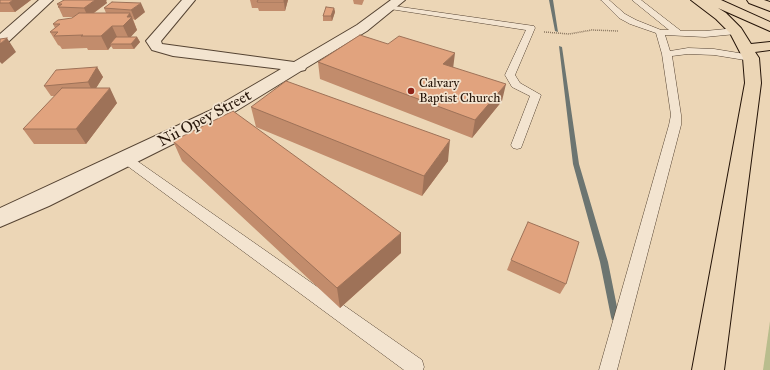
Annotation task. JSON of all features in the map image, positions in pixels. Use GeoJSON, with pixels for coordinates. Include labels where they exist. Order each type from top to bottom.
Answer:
{"type":"FeatureCollection","features":[{"type":"Feature","properties":{"kind":"highway"},"geometry":{"type":"LineString","coordinates":[[697,0],[721,16],[744,46],[753,84],[708,370]]}},
{"type":"Feature","properties":{"kind":"highway"},"geometry":{"type":"LineString","coordinates":[[710,0],[770,27]]}},
{"type":"Feature","properties":{"kind":"highway"},"geometry":{"type":"LineString","coordinates":[[753,0],[770,7]]}},
{"type":"Feature","properties":{"kind":"highway"},"geometry":{"type":"LineString","coordinates":[[744,46],[770,46]]}},
{"type":"Feature","properties":{"kind":"street"},"geometry":{"type":"LineString","coordinates":[[0,42],[47,0]]}},
{"type":"Feature","properties":{"kind":"street"},"geometry":{"type":"LineString","coordinates":[[189,0],[152,41],[157,46],[173,51],[299,66]]}},
{"type":"Feature","properties":{"kind":"street","name":"Nii Opey Street"},"geometry":{"type":"LineString","coordinates":[[0,218],[41,200],[216,115],[362,28],[394,3]]}},
{"type":"Feature","properties":{"kind":"lane"},"geometry":{"type":"LineString","coordinates":[[605,0],[622,16],[633,22],[660,32],[744,46]]}},
{"type":"Feature","properties":{"kind":"lane"},"geometry":{"type":"LineString","coordinates":[[636,0],[679,34]]}},
{"type":"Feature","properties":{"kind":"lane"},"geometry":{"type":"LineString","coordinates":[[394,3],[531,28],[510,75],[516,85],[536,95],[517,145]]}},
{"type":"Feature","properties":{"kind":"lane"},"geometry":{"type":"LineString","coordinates":[[608,370],[675,125],[676,115],[666,54],[660,32]]}},
{"type":"Feature","properties":{"kind":"lane"},"geometry":{"type":"LineString","coordinates":[[666,54],[688,51],[714,52],[744,46]]}},
{"type":"Feature","properties":{"kind":"lane"},"geometry":{"type":"LineString","coordinates":[[126,159],[415,367]]}},
{"type":"Feature","properties":{"kind":"path"},"geometry":{"type":"LineString","coordinates":[[529,32],[569,34],[592,30],[618,31]]}},
{"type":"Feature","properties":{"kind":"green space"},"geometry":{"type":"Polygon","coordinates":[[[770,321],[770,370],[763,370],[770,321]]]}},
{"type":"Feature","properties":{"kind":"building"},"geometry":{"type":"Polygon","coordinates":[[[0,0],[13,0],[9,3],[0,3],[0,0]]]}},
{"type":"Feature","properties":{"kind":"building"},"geometry":{"type":"Polygon","coordinates":[[[64,0],[95,0],[84,8],[58,7],[62,4],[57,4],[64,0]]]}},
{"type":"Feature","properties":{"kind":"building"},"geometry":{"type":"Polygon","coordinates":[[[258,0],[284,0],[284,2],[257,2],[258,0]]]}},
{"type":"Feature","properties":{"kind":"building"},"geometry":{"type":"Polygon","coordinates":[[[112,2],[141,3],[131,10],[104,8],[112,2]]]}},
{"type":"Feature","properties":{"kind":"building"},"geometry":{"type":"Polygon","coordinates":[[[326,7],[334,8],[331,16],[323,16],[326,7]]]}},
{"type":"Feature","properties":{"kind":"building"},"geometry":{"type":"Polygon","coordinates":[[[79,13],[130,13],[127,17],[132,17],[123,26],[112,26],[101,36],[54,36],[58,32],[50,32],[60,24],[53,24],[58,20],[72,18],[79,13]]]}},
{"type":"Feature","properties":{"kind":"building","name":"Calvary Baptist Church"},"geometry":{"type":"Polygon","coordinates":[[[360,35],[388,44],[399,36],[455,53],[443,64],[506,84],[475,120],[318,62],[360,35]]]}},
{"type":"Feature","properties":{"kind":"building"},"geometry":{"type":"Polygon","coordinates":[[[116,37],[137,37],[131,44],[110,44],[116,37]]]}},
{"type":"Feature","properties":{"kind":"building"},"geometry":{"type":"Polygon","coordinates":[[[7,38],[0,44],[0,39],[7,38]]]}},
{"type":"Feature","properties":{"kind":"building"},"geometry":{"type":"Polygon","coordinates":[[[97,67],[88,82],[44,86],[56,70],[97,67]]]}},
{"type":"Feature","properties":{"kind":"building"},"geometry":{"type":"Polygon","coordinates":[[[286,81],[450,140],[424,176],[251,107],[286,81]]]}},
{"type":"Feature","properties":{"kind":"building"},"geometry":{"type":"Polygon","coordinates":[[[62,88],[110,88],[76,129],[23,129],[62,88]]]}},
{"type":"Feature","properties":{"kind":"building"},"geometry":{"type":"Polygon","coordinates":[[[233,111],[401,233],[337,288],[173,141],[233,111]]]}},
{"type":"Feature","properties":{"kind":"building"},"geometry":{"type":"Polygon","coordinates":[[[528,222],[579,242],[566,284],[511,260],[528,222]]]}},
{"type":"Feature","properties":{"kind":"waterway"},"geometry":{"type":"LineString","coordinates":[[551,0],[557,31]]}},
{"type":"Feature","properties":{"kind":"waterway"},"geometry":{"type":"LineString","coordinates":[[560,47],[576,164],[604,262],[615,317]]}},
{"type":"Feature","properties":{"kind":"place","name":"Calvary Baptist Church"},"geometry":{"type":"Point","coordinates":[411,91]}}]}
